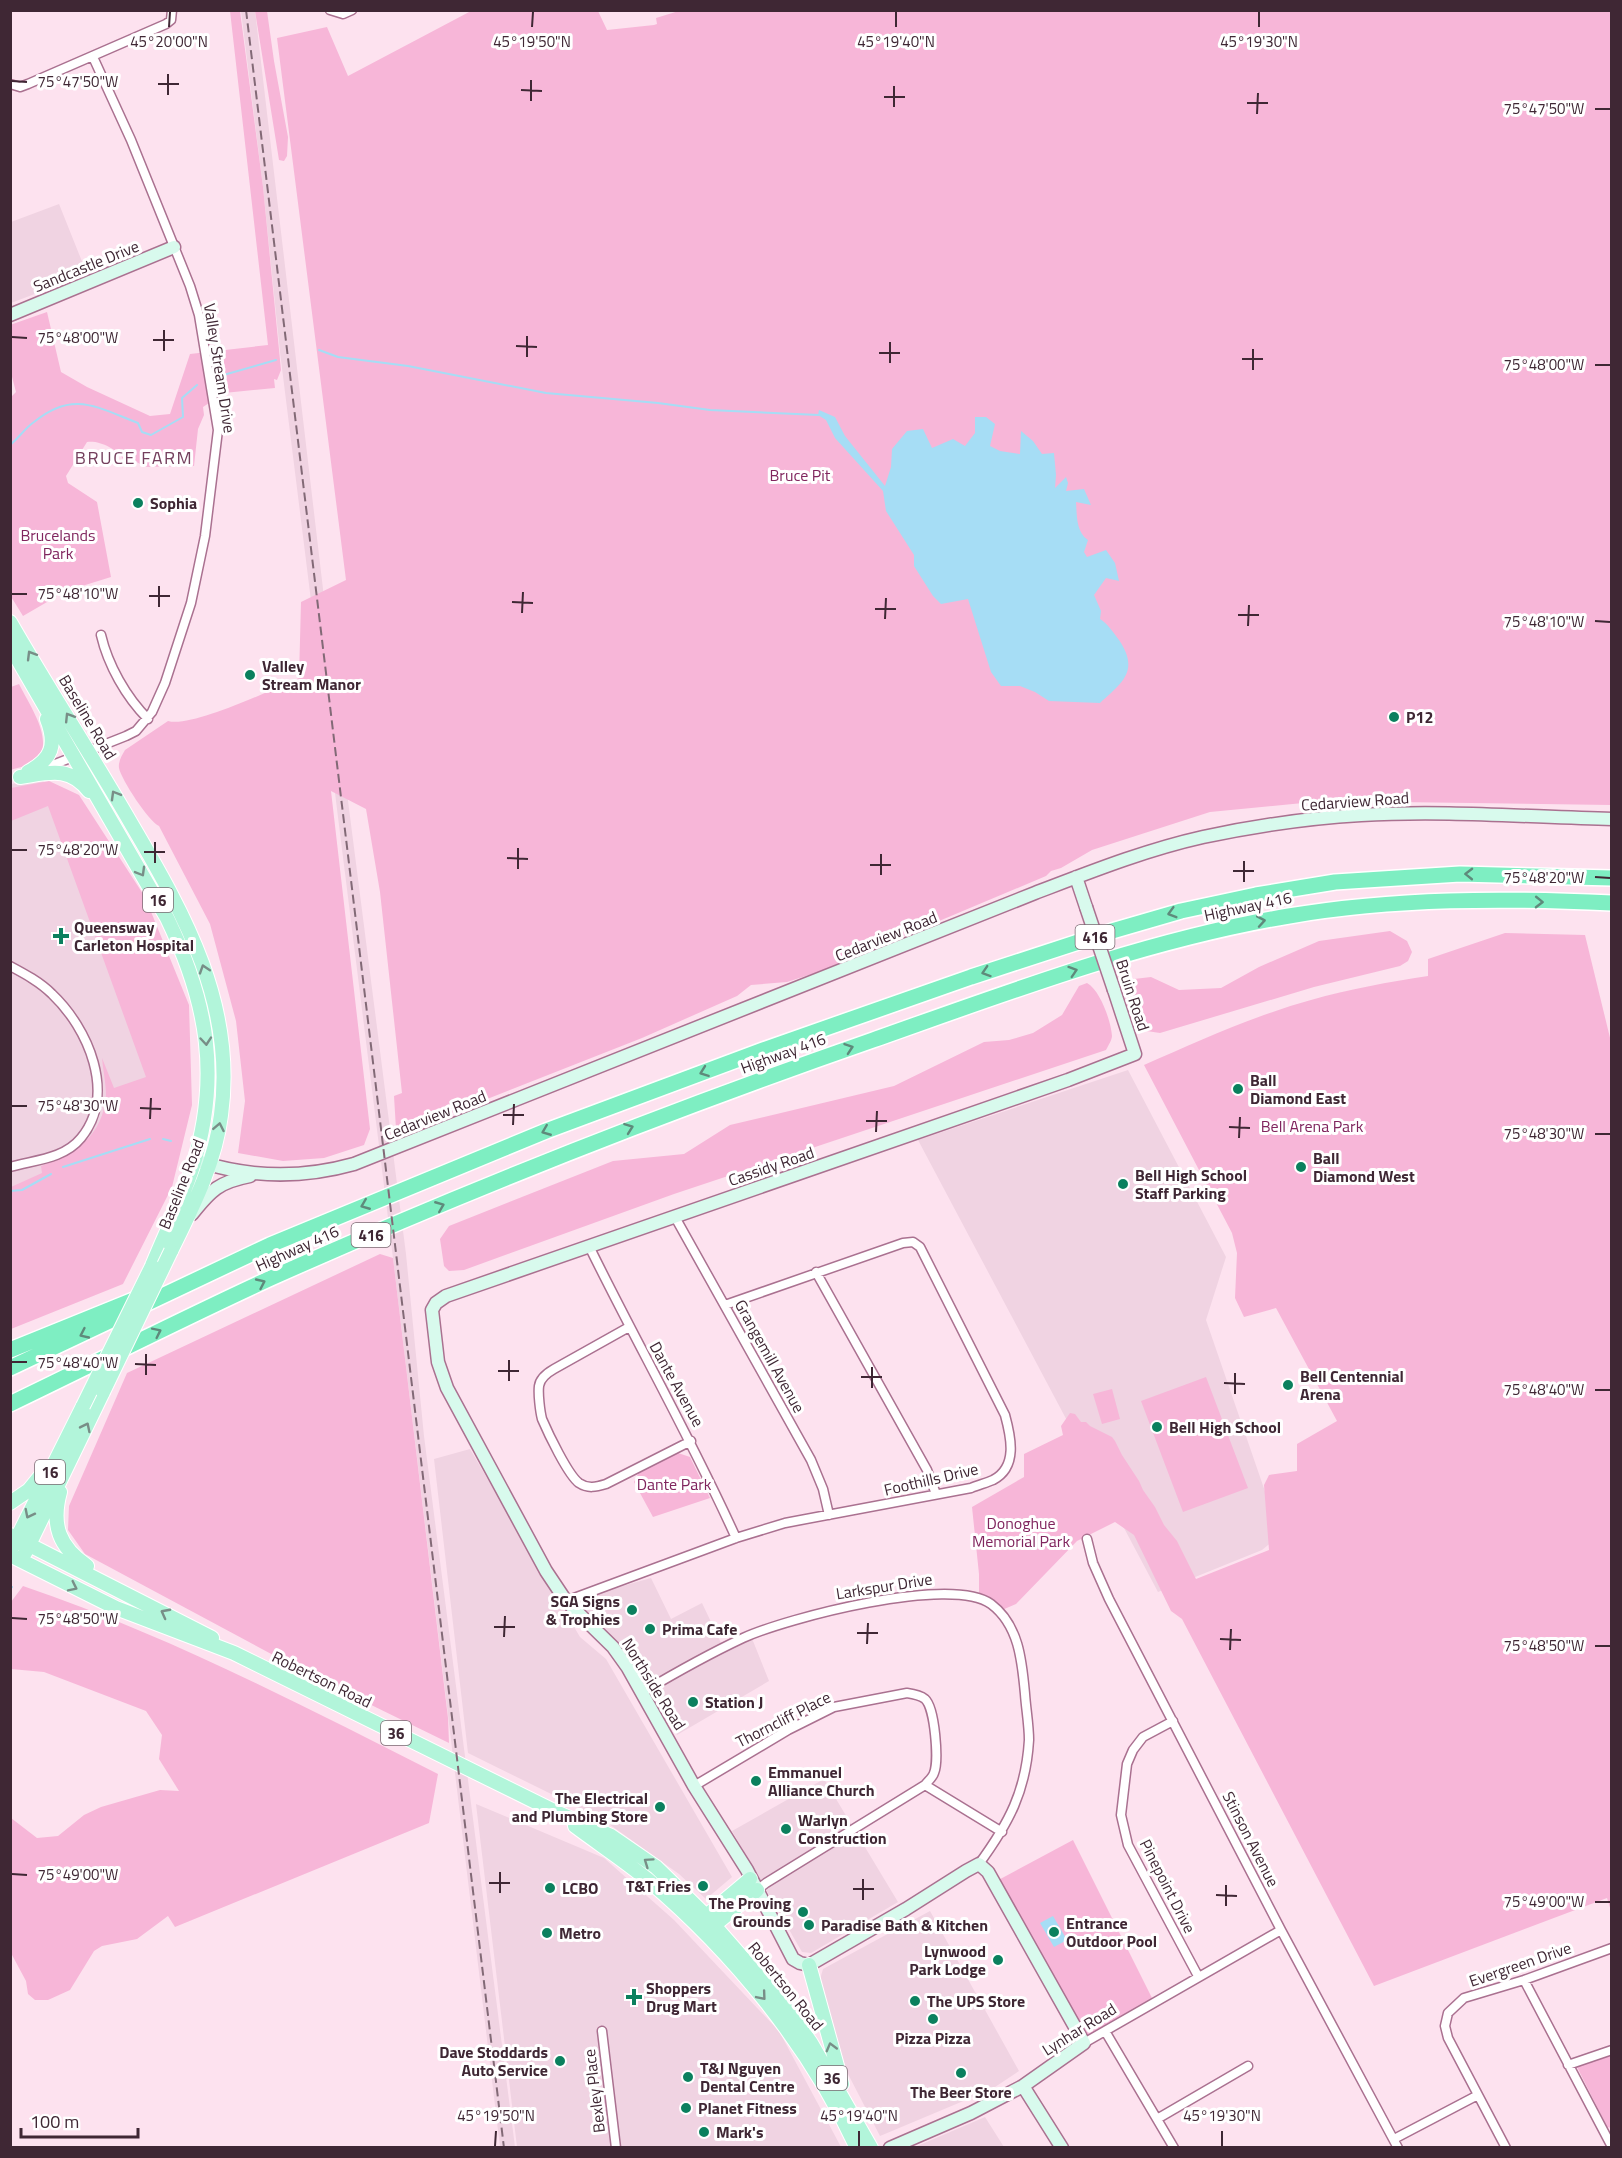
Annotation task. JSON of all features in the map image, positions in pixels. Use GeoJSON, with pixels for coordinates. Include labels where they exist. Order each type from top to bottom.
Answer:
{"type":"FeatureCollection","features":[{"type":"Feature","properties":{"kind":"highway","name":"Highway 416"},"geometry":{"type":"LineString","coordinates":[[270,1245],[546,1131],[752,1054],[971,977],[1181,911],[1256,895],[1335,882],[1460,874],[1611,878]]}},
{"type":"Feature","properties":{"kind":"highway","name":"Highway 416"},"geometry":{"type":"LineString","coordinates":[[10,1404],[274,1277],[614,1134],[993,998],[1144,948],[1250,923],[1337,909],[1449,901],[1611,903]]}},
{"type":"Feature","properties":{"kind":"highway"},"geometry":{"type":"LineString","coordinates":[[10,1350],[193,1274],[270,1245]]}},
{"type":"Feature","properties":{"kind":"highway"},"geometry":{"type":"LineString","coordinates":[[10,1368],[270,1245]]}},
{"type":"Feature","properties":{"kind":"main road","name":"Baseline Road"},"geometry":{"type":"LineString","coordinates":[[12,626],[90,752],[176,903],[196,944],[211,990],[221,1042],[224,1088],[221,1116],[210,1164],[184,1225],[69,1462],[17,1542]]}},
{"type":"Feature","properties":{"kind":"main road","name":"Baseline Road"},"geometry":{"type":"LineString","coordinates":[[10,646],[172,926],[201,1006],[207,1041],[208,1076],[202,1126],[194,1160],[152,1266],[17,1542],[16,1558]]}},
{"type":"Feature","properties":{"kind":"main road"},"geometry":{"type":"LineString","coordinates":[[15,777],[43,764],[52,744],[51,729],[36,689]]}},
{"type":"Feature","properties":{"kind":"main road"},"geometry":{"type":"LineString","coordinates":[[15,777],[56,772],[75,777],[112,821]]}},
{"type":"Feature","properties":{"kind":"main road"},"geometry":{"type":"LineString","coordinates":[[10,1503],[36,1482],[83,1406]]}},
{"type":"Feature","properties":{"kind":"main road"},"geometry":{"type":"LineString","coordinates":[[69,1462],[56,1512],[62,1541],[74,1557],[129,1594]]}},
{"type":"Feature","properties":{"kind":"main road","name":"Robertson Road"},"geometry":{"type":"LineString","coordinates":[[17,1542],[129,1594],[212,1638],[234,1653]]}},
{"type":"Feature","properties":{"kind":"main road","name":"Robertson Road"},"geometry":{"type":"LineString","coordinates":[[16,1558],[116,1608],[234,1653],[558,1813],[611,1836],[656,1867],[705,1924],[783,2023],[813,2068],[857,2148]]}},
{"type":"Feature","properties":{"kind":"main road"},"geometry":{"type":"LineString","coordinates":[[705,1924],[754,1885]]}},
{"type":"Feature","properties":{"kind":"main road","name":"Robertson Road"},"geometry":{"type":"LineString","coordinates":[[705,1924],[789,2011],[847,2103],[871,2148]]}},
{"type":"Feature","properties":{"kind":"main road"},"geometry":{"type":"LineString","coordinates":[[809,1965],[847,2103]]}},
{"type":"Feature","properties":{"kind":"street"},"geometry":{"type":"LineString","coordinates":[[10,84],[20,87],[28,84],[166,24],[171,20],[172,10]]}},
{"type":"Feature","properties":{"kind":"street"},"geometry":{"type":"LineString","coordinates":[[330,10],[343,14],[352,10]]}},
{"type":"Feature","properties":{"kind":"street","name":"Valley Stream Drive"},"geometry":{"type":"LineString","coordinates":[[15,777],[90,752],[136,731],[148,719],[165,683],[191,603],[205,536],[218,430],[199,315],[133,145],[93,57]]}},
{"type":"Feature","properties":{"kind":"street","name":"Sandcastle Drive"},"geometry":{"type":"LineString","coordinates":[[10,315],[174,247]]}},
{"type":"Feature","properties":{"kind":"street"},"geometry":{"type":"LineString","coordinates":[[101,635],[105,652],[134,705],[148,719]]}},
{"type":"Feature","properties":{"kind":"street","name":"Cedarview Road"},"geometry":{"type":"LineString","coordinates":[[194,1160],[260,1174],[315,1173],[374,1158],[1119,860],[1163,846],[1281,823],[1359,815],[1418,814],[1611,819]]}},
{"type":"Feature","properties":{"kind":"street","name":"Bruin Road"},"geometry":{"type":"LineString","coordinates":[[1076,878],[1135,1054]]}},
{"type":"Feature","properties":{"kind":"street"},"geometry":{"type":"LineString","coordinates":[[10,966],[53,994],[69,1014],[88,1045],[95,1067],[99,1092],[94,1114],[81,1138],[50,1158],[10,1167]]}},
{"type":"Feature","properties":{"kind":"street","name":"Cassidy Road"},"geometry":{"type":"LineString","coordinates":[[432,1320],[432,1310],[446,1296],[1059,1083],[1135,1054]]}},
{"type":"Feature","properties":{"kind":"street"},"geometry":{"type":"LineString","coordinates":[[184,1225],[218,1186],[230,1180],[260,1174]]}},
{"type":"Feature","properties":{"kind":"street","name":"Grangemill Avenue"},"geometry":{"type":"LineString","coordinates":[[675,1217],[811,1460],[824,1489],[829,1515]]}},
{"type":"Feature","properties":{"kind":"street","name":"Foothills Drive"},"geometry":{"type":"LineString","coordinates":[[566,1600],[736,1538],[785,1523],[970,1488],[994,1479],[1009,1463],[1012,1445],[1005,1415],[920,1247],[913,1242],[903,1243],[816,1272],[725,1305]]}},
{"type":"Feature","properties":{"kind":"street","name":"Dante Avenue"},"geometry":{"type":"LineString","coordinates":[[589,1246],[629,1327],[691,1441],[736,1538]]}},
{"type":"Feature","properties":{"kind":"street"},"geometry":{"type":"LineString","coordinates":[[816,1272],[927,1470],[936,1494]]}},
{"type":"Feature","properties":{"kind":"street","name":"Northside Road"},"geometry":{"type":"LineString","coordinates":[[432,1320],[438,1362],[447,1389],[546,1571],[566,1600],[614,1647],[643,1692],[694,1786],[754,1885],[793,1959],[809,1965]]}},
{"type":"Feature","properties":{"kind":"street"},"geometry":{"type":"LineString","coordinates":[[629,1327],[554,1369],[544,1376],[539,1385],[542,1417],[570,1474],[578,1482],[593,1488],[606,1484],[691,1441]]}},
{"type":"Feature","properties":{"kind":"street","name":"Stinson Avenue"},"geometry":{"type":"LineString","coordinates":[[1087,1539],[1093,1563],[1109,1599],[1281,1930],[1396,2143]]}},
{"type":"Feature","properties":{"kind":"street","name":"Larkspur Drive"},"geometry":{"type":"LineString","coordinates":[[643,1692],[744,1637],[805,1617],[874,1602],[928,1594],[974,1596],[992,1605],[1011,1624],[1022,1668],[1029,1738],[1024,1780],[1002,1832],[979,1864],[966,1870],[906,1910],[809,1965]]}},
{"type":"Feature","properties":{"kind":"street","name":"Thorncliff Place"},"geometry":{"type":"LineString","coordinates":[[694,1786],[788,1730],[834,1707],[908,1693],[926,1700],[932,1712],[935,1745],[934,1773],[926,1785]]}},
{"type":"Feature","properties":{"kind":"street","name":"Pinepoint Drive"},"geometry":{"type":"LineString","coordinates":[[1173,1721],[1143,1737],[1133,1750],[1127,1764],[1121,1815],[1128,1845],[1198,1976]]}},
{"type":"Feature","properties":{"kind":"street"},"geometry":{"type":"LineString","coordinates":[[754,1885],[766,1883],[926,1785],[1002,1832]]}},
{"type":"Feature","properties":{"kind":"street"},"geometry":{"type":"LineString","coordinates":[[979,1864],[988,1872],[1084,2043]]}},
{"type":"Feature","properties":{"kind":"street","name":"Lynhar Road"},"geometry":{"type":"LineString","coordinates":[[890,2148],[971,2113],[1023,2086],[1084,2043],[1281,1930]]}},
{"type":"Feature","properties":{"kind":"street","name":"Evergreen Drive"},"geometry":{"type":"LineString","coordinates":[[1506,2148],[1448,2038],[1445,2026],[1448,2013],[1464,1998],[1524,1980],[1611,1948]]}},
{"type":"Feature","properties":{"kind":"street"},"geometry":{"type":"LineString","coordinates":[[1524,1980],[1611,2143]]}},
{"type":"Feature","properties":{"kind":"street","name":"Bexley Place"},"geometry":{"type":"LineString","coordinates":[[602,2031],[616,2148]]}},
{"type":"Feature","properties":{"kind":"street"},"geometry":{"type":"LineString","coordinates":[[1105,2031],[1174,2148]]}},
{"type":"Feature","properties":{"kind":"street"},"geometry":{"type":"LineString","coordinates":[[1568,2065],[1611,2050]]}},
{"type":"Feature","properties":{"kind":"street"},"geometry":{"type":"LineString","coordinates":[[1156,2119],[1248,2066]]}},
{"type":"Feature","properties":{"kind":"street"},"geometry":{"type":"LineString","coordinates":[[1023,2086],[1062,2148]]}},
{"type":"Feature","properties":{"kind":"street"},"geometry":{"type":"LineString","coordinates":[[1396,2143],[1478,2095]]}},
{"type":"Feature","properties":{"kind":"shaded area"},"geometry":{"type":"Polygon","coordinates":[[[241,11],[255,11],[347,793],[406,1254],[424,1436],[515,2147],[500,2147],[393,1258],[280,352],[263,187],[241,11]]]}},
{"type":"Feature","properties":{"kind":"shaded area"},"geometry":{"type":"Polygon","coordinates":[[[59,204],[87,274],[11,303],[11,222],[59,204]]]}},
{"type":"Feature","properties":{"kind":"shaded area","name":"Queensway Carleton Hospital"},"geometry":{"type":"Polygon","coordinates":[[[41,779],[60,797],[163,1075],[110,1131],[11,1196],[11,784],[41,779]]]}},
{"type":"Feature","properties":{"kind":"shaded area","name":"Bell High School"},"geometry":{"type":"Polygon","coordinates":[[[1128,1070],[1226,1257],[1206,1320],[1280,1535],[1262,1550],[1158,1592],[918,1140],[1128,1070]]]}},
{"type":"Feature","properties":{"kind":"shaded area"},"geometry":{"type":"Polygon","coordinates":[[[470,1449],[580,1637],[606,1659],[732,1877],[706,1899],[679,1874],[602,1819],[468,1753],[434,1459],[470,1449]]]}},
{"type":"Feature","properties":{"kind":"shaded area"},"geometry":{"type":"Polygon","coordinates":[[[651,1578],[671,1619],[702,1603],[721,1643],[749,1631],[769,1681],[677,1735],[625,1649],[585,1612],[582,1605],[587,1596],[651,1578]]]}},
{"type":"Feature","properties":{"kind":"shaded area"},"geometry":{"type":"Polygon","coordinates":[[[824,1779],[898,1902],[811,1953],[802,1952],[732,1831],[824,1779]]]}},
{"type":"Feature","properties":{"kind":"shaded area"},"geometry":{"type":"Polygon","coordinates":[[[476,1804],[604,1858],[674,1920],[779,2031],[841,2147],[517,2147],[476,1804]]]}},
{"type":"Feature","properties":{"kind":"shaded area"},"geometry":{"type":"Polygon","coordinates":[[[930,1911],[1019,2071],[992,2089],[880,2136],[847,2072],[819,1983],[823,1969],[930,1911]]]}},
{"type":"Feature","properties":{"kind":"shaded area"},"geometry":{"type":"Polygon","coordinates":[[[985,2117],[1004,2147],[915,2147],[985,2117]]]}},
{"type":"Feature","properties":{"kind":"green space","name":"Bruce Pit"},"geometry":{"type":"Polygon","coordinates":[[[682,10],[1611,11],[1611,805],[1323,801],[1210,812],[1092,850],[1061,868],[1051,871],[1046,876],[818,972],[787,982],[751,985],[737,996],[642,1038],[406,1131],[405,1126],[396,1129],[394,1096],[402,1093],[380,892],[366,809],[331,791],[370,1129],[364,1145],[324,1158],[283,1161],[238,1153],[245,1101],[236,1021],[210,924],[159,826],[136,800],[119,766],[125,750],[168,721],[179,722],[195,719],[299,678],[301,602],[346,580],[277,38],[327,27],[348,76],[471,11],[598,11],[607,30],[654,25],[657,24],[656,18],[682,10]]]}},
{"type":"Feature","properties":{"kind":"green space","name":"Brucelands Park"},"geometry":{"type":"Polygon","coordinates":[[[230,11],[240,11],[263,187],[281,370],[277,380],[274,379],[275,388],[224,393],[203,407],[204,415],[198,429],[194,466],[145,467],[135,461],[123,459],[107,446],[97,442],[87,442],[66,476],[68,483],[97,502],[111,577],[66,591],[23,616],[10,595],[10,398],[16,392],[11,373],[10,325],[47,312],[61,372],[87,387],[150,416],[170,414],[190,354],[268,345],[230,11]]]}},
{"type":"Feature","properties":{"kind":"green space"},"geometry":{"type":"Polygon","coordinates":[[[255,11],[267,11],[288,137],[287,156],[284,161],[279,160],[255,11]]]}},
{"type":"Feature","properties":{"kind":"green space"},"geometry":{"type":"Polygon","coordinates":[[[19,684],[38,722],[43,742],[42,751],[37,759],[28,765],[11,770],[11,687],[19,684]]]}},
{"type":"Feature","properties":{"kind":"green space"},"geometry":{"type":"Polygon","coordinates":[[[49,781],[79,795],[145,897],[189,1005],[192,1105],[172,1187],[123,1284],[11,1329],[11,1187],[42,1173],[41,1166],[76,1149],[93,1132],[100,1122],[106,1095],[102,1058],[114,1088],[146,1077],[48,806],[11,821],[11,788],[49,781]]]}},
{"type":"Feature","properties":{"kind":"green space"},"geometry":{"type":"Polygon","coordinates":[[[1390,931],[1407,941],[1412,952],[1408,961],[1400,966],[1314,987],[1160,1033],[1140,1030],[1128,1008],[1125,997],[1132,990],[1134,979],[1151,977],[1179,990],[1221,988],[1259,967],[1319,941],[1390,931]]]}},
{"type":"Feature","properties":{"kind":"green space"},"geometry":{"type":"Polygon","coordinates":[[[1505,933],[1585,935],[1612,1046],[1611,1911],[1607,1898],[1374,1986],[1182,1619],[1171,1611],[1134,1535],[1115,1522],[1077,1541],[1016,1604],[1002,1610],[979,1593],[972,1507],[1024,1477],[1024,1454],[1063,1435],[1061,1426],[1070,1413],[1075,1414],[1081,1422],[1086,1422],[1112,1437],[1164,1525],[1177,1541],[1196,1579],[1269,1550],[1264,1485],[1269,1475],[1297,1471],[1297,1444],[1337,1421],[1276,1308],[1244,1317],[1235,1298],[1237,1253],[1232,1233],[1144,1065],[1289,1006],[1354,989],[1428,976],[1428,959],[1505,933]]]}},
{"type":"Feature","properties":{"kind":"green space"},"geometry":{"type":"Polygon","coordinates":[[[1087,983],[1096,992],[1110,1022],[1112,1038],[1106,1050],[674,1194],[464,1270],[449,1271],[444,1266],[440,1239],[449,1226],[613,1161],[684,1154],[730,1125],[894,1086],[984,1042],[1009,1040],[1033,1033],[1062,1015],[1079,986],[1087,983]]]}},
{"type":"Feature","properties":{"kind":"green space"},"geometry":{"type":"Polygon","coordinates":[[[380,1254],[393,1258],[448,1718],[449,1743],[316,1678],[85,1554],[68,1530],[69,1506],[127,1373],[380,1254]]]}},
{"type":"Feature","properties":{"kind":"green space"},"geometry":{"type":"Polygon","coordinates":[[[1206,1377],[1248,1488],[1183,1512],[1141,1401],[1206,1377]]]}},
{"type":"Feature","properties":{"kind":"green space"},"geometry":{"type":"Polygon","coordinates":[[[1112,1389],[1120,1419],[1102,1424],[1093,1394],[1112,1389]]]}},
{"type":"Feature","properties":{"kind":"green space","name":"Dante Park"},"geometry":{"type":"Polygon","coordinates":[[[678,1453],[690,1457],[710,1498],[653,1517],[634,1482],[639,1472],[678,1453]]]}},
{"type":"Feature","properties":{"kind":"green space"},"geometry":{"type":"Polygon","coordinates":[[[23,1586],[129,1626],[234,1672],[438,1774],[429,1823],[175,1927],[168,1916],[137,1939],[102,1946],[94,1951],[70,1990],[48,2000],[35,2000],[28,1994],[26,1981],[11,1953],[11,1818],[37,1838],[58,1836],[84,1815],[101,1807],[160,1790],[179,1791],[159,1759],[162,1735],[146,1711],[44,1672],[11,1669],[11,1602],[23,1586]]]}},
{"type":"Feature","properties":{"kind":"green space"},"geometry":{"type":"Polygon","coordinates":[[[1073,1840],[1153,2000],[1079,2041],[991,1884],[1073,1840]]]}},
{"type":"Feature","properties":{"kind":"green space"},"geometry":{"type":"Polygon","coordinates":[[[1612,2055],[1611,2128],[1607,2127],[1577,2067],[1612,2055]]]}},
{"type":"Feature","properties":{"kind":"water"},"geometry":{"type":"Polygon","coordinates":[[[819,410],[835,417],[845,436],[885,486],[891,467],[892,449],[907,431],[923,429],[932,448],[953,439],[965,446],[975,433],[975,417],[986,417],[995,424],[990,446],[1000,451],[1020,454],[1021,431],[1033,441],[1042,454],[1054,453],[1055,488],[1066,477],[1068,483],[1066,491],[1084,489],[1091,505],[1076,502],[1079,528],[1088,540],[1084,552],[1087,557],[1106,550],[1115,563],[1119,581],[1106,578],[1094,595],[1101,611],[1100,619],[1119,640],[1128,660],[1126,676],[1115,689],[1100,703],[1049,701],[1020,686],[1001,686],[991,672],[968,599],[941,604],[933,596],[914,566],[914,555],[886,511],[883,491],[835,438],[826,420],[818,415],[819,410]]]}},
{"type":"Feature","properties":{"kind":"water","name":"Entrance Outdoor Pool"},"geometry":{"type":"Polygon","coordinates":[[[1053,1916],[1067,1940],[1054,1947],[1040,1923],[1053,1916]]]}},
{"type":"Feature","properties":{"kind":"waterway"},"geometry":{"type":"LineString","coordinates":[[319,350],[338,357],[408,366],[546,393],[710,410],[819,415]]}},
{"type":"Feature","properties":{"kind":"waterway"},"geometry":{"type":"LineString","coordinates":[[220,376],[276,360]]}},
{"type":"Feature","properties":{"kind":"waterway"},"geometry":{"type":"LineString","coordinates":[[10,445],[31,424],[48,412],[73,404],[97,407],[138,423],[142,432],[151,435],[183,417],[182,398],[197,385]]}},
{"type":"Feature","properties":{"kind":"waterway"},"geometry":{"type":"LineString","coordinates":[[63,1167],[150,1139]]}},
{"type":"Feature","properties":{"kind":"waterway"},"geometry":{"type":"LineString","coordinates":[[163,1139],[171,1141]]}},
{"type":"Feature","properties":{"kind":"waterway"},"geometry":{"type":"LineString","coordinates":[[10,1191],[22,1190],[51,1174]]}},
{"type":"Feature","properties":{"kind":"railway"},"geometry":{"type":"LineString","coordinates":[[246,10],[504,2148]]}},
{"type":"Feature","properties":{"kind":"place","name":"Sophia"},"geometry":{"type":"Point","coordinates":[138,503]}},
{"type":"Feature","properties":{"kind":"place","name":"Valley Stream Manor"},"geometry":{"type":"Point","coordinates":[250,675]}},
{"type":"Feature","properties":{"kind":"place","name":"P12"},"geometry":{"type":"Point","coordinates":[1394,717]}},
{"type":"Feature","properties":{"kind":"place","name":"Queensway Carleton Hospital"},"geometry":{"type":"Point","coordinates":[61,936]}},
{"type":"Feature","properties":{"kind":"place","name":"Ball Diamond East"},"geometry":{"type":"Point","coordinates":[1238,1089]}},
{"type":"Feature","properties":{"kind":"place","name":"Ball Diamond West"},"geometry":{"type":"Point","coordinates":[1301,1167]}},
{"type":"Feature","properties":{"kind":"place","name":"Bell High School Staff Parking"},"geometry":{"type":"Point","coordinates":[1123,1184]}},
{"type":"Feature","properties":{"kind":"place","name":"Bell Centennial Arena"},"geometry":{"type":"Point","coordinates":[1288,1385]}},
{"type":"Feature","properties":{"kind":"place","name":"Bell High School"},"geometry":{"type":"Point","coordinates":[1157,1427]}},
{"type":"Feature","properties":{"kind":"place","name":"SGA Signs & Trophies"},"geometry":{"type":"Point","coordinates":[632,1610]}},
{"type":"Feature","properties":{"kind":"place","name":"Prima Cafe"},"geometry":{"type":"Point","coordinates":[650,1629]}},
{"type":"Feature","properties":{"kind":"place","name":"Station J"},"geometry":{"type":"Point","coordinates":[693,1702]}},
{"type":"Feature","properties":{"kind":"place","name":"Emmanuel Alliance Church"},"geometry":{"type":"Point","coordinates":[756,1781]}},
{"type":"Feature","properties":{"kind":"place","name":"The Electrical and Plumbing Store"},"geometry":{"type":"Point","coordinates":[660,1807]}},
{"type":"Feature","properties":{"kind":"place","name":"Warlyn Construction"},"geometry":{"type":"Point","coordinates":[786,1829]}},
{"type":"Feature","properties":{"kind":"place","name":"T&T Fries"},"geometry":{"type":"Point","coordinates":[703,1886]}},
{"type":"Feature","properties":{"kind":"place","name":"LCBO"},"geometry":{"type":"Point","coordinates":[550,1888]}},
{"type":"Feature","properties":{"kind":"place","name":"The Proving Grounds"},"geometry":{"type":"Point","coordinates":[803,1912]}},
{"type":"Feature","properties":{"kind":"place","name":"Paradise Bath & Kitchen"},"geometry":{"type":"Point","coordinates":[809,1925]}},
{"type":"Feature","properties":{"kind":"place","name":"Entrance Outdoor Pool"},"geometry":{"type":"Point","coordinates":[1054,1932]}},
{"type":"Feature","properties":{"kind":"place","name":"Metro"},"geometry":{"type":"Point","coordinates":[547,1933]}},
{"type":"Feature","properties":{"kind":"place","name":"Lynwood Park Lodge"},"geometry":{"type":"Point","coordinates":[998,1960]}},
{"type":"Feature","properties":{"kind":"place","name":"Shoppers Drug Mart"},"geometry":{"type":"Point","coordinates":[634,1997]}},
{"type":"Feature","properties":{"kind":"place","name":"The UPS Store"},"geometry":{"type":"Point","coordinates":[915,2001]}},
{"type":"Feature","properties":{"kind":"place","name":"Pizza Pizza"},"geometry":{"type":"Point","coordinates":[933,2019]}},
{"type":"Feature","properties":{"kind":"place","name":"Dave Stoddards Auto Service"},"geometry":{"type":"Point","coordinates":[560,2061]}},
{"type":"Feature","properties":{"kind":"place","name":"The Beer Store"},"geometry":{"type":"Point","coordinates":[961,2073]}},
{"type":"Feature","properties":{"kind":"place","name":"T&J Nguyen Dental Centre"},"geometry":{"type":"Point","coordinates":[688,2077]}},
{"type":"Feature","properties":{"kind":"place","name":"Planet Fitness"},"geometry":{"type":"Point","coordinates":[686,2108]}},
{"type":"Feature","properties":{"kind":"place","name":"Mark's"},"geometry":{"type":"Point","coordinates":[704,2132]}},
{"type":"Feature","properties":{"kind":"district","name":"BRUCE FARM"},"geometry":{"type":"Point","coordinates":[134,457]}},
{"type":"Feature","properties":{"kind":"park label","name":"Bell Arena Park"},"geometry":{"type":"Point","coordinates":[1312,1126]}},
{"type":"Feature","properties":{"kind":"park label","name":"Donoghue Memorial Park"},"geometry":{"type":"Point","coordinates":[1021,1532]}}]}
